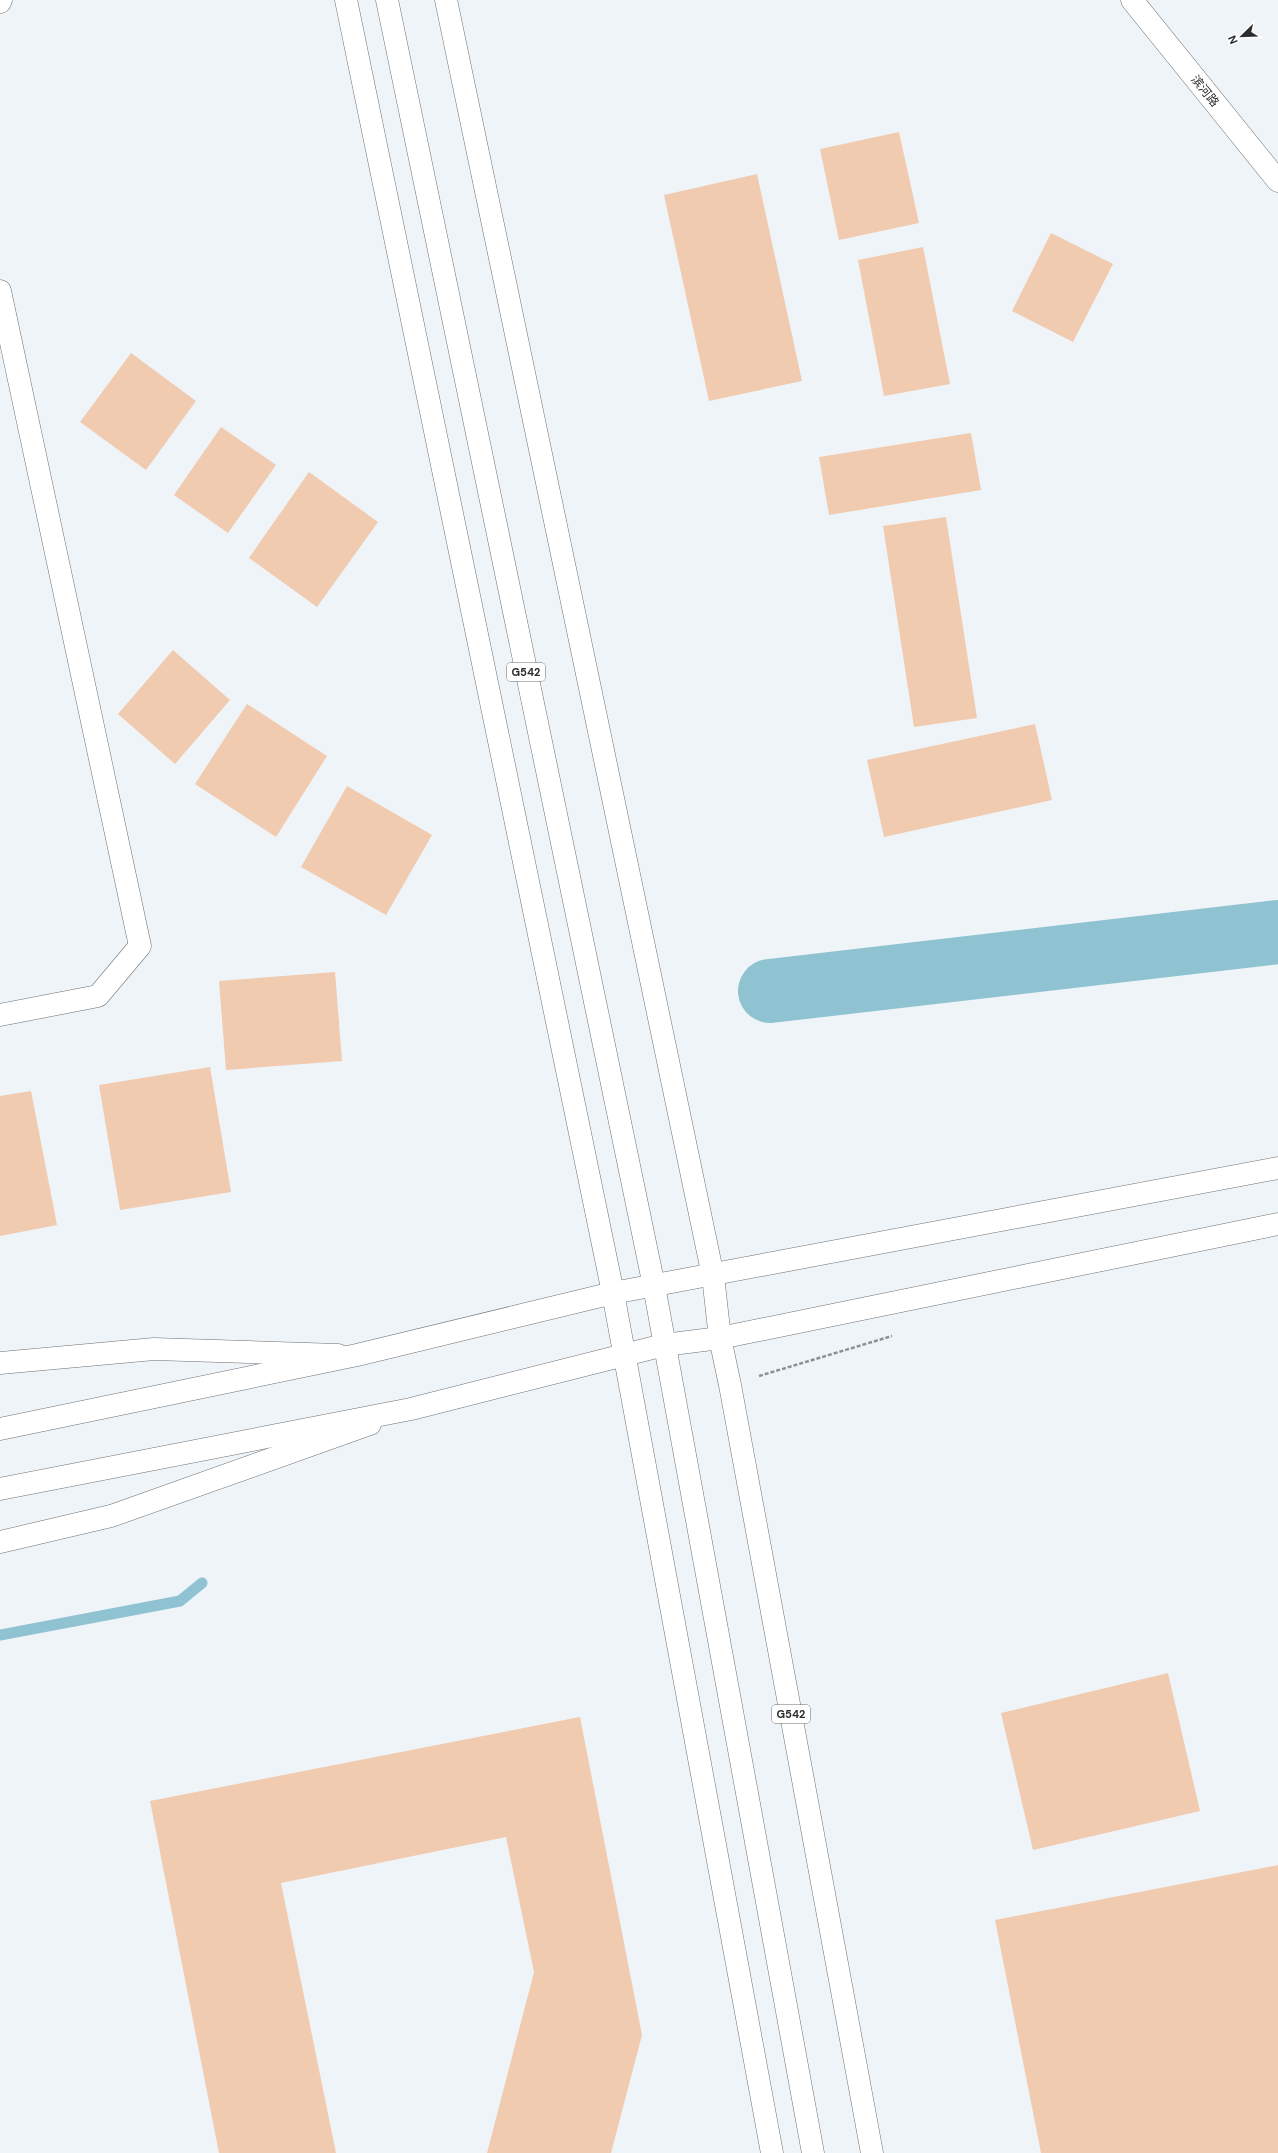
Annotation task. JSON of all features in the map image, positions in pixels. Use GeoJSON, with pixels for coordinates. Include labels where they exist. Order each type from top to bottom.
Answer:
{"type":"FeatureCollection","features":[{"type":"Feature","properties":{"kind":"main road"},"geometry":{"type":"LineString","coordinates":[[346,0],[613,1293],[623,1355],[772,2153]]}},
{"type":"Feature","properties":{"kind":"main road","name":"G542"},"geometry":{"type":"LineString","coordinates":[[387,0],[654,1286],[813,2153]]}},
{"type":"Feature","properties":{"kind":"main road","name":"G542"},"geometry":{"type":"LineString","coordinates":[[446,0],[713,1276],[720,1338],[732,1393],[872,2153]]}},
{"type":"Feature","properties":{"kind":"main road","name":"滨河路"},"geometry":{"type":"LineString","coordinates":[[1132,0],[1278,182]]}},
{"type":"Feature","properties":{"kind":"main road"},"geometry":{"type":"LineString","coordinates":[[0,291],[140,946],[98,996],[0,1015]]}},
{"type":"Feature","properties":{"kind":"main road"},"geometry":{"type":"LineString","coordinates":[[0,1429],[357,1355],[613,1293],[713,1276],[1278,1168]]}},
{"type":"Feature","properties":{"kind":"main road"},"geometry":{"type":"LineString","coordinates":[[0,1489],[411,1409],[664,1345],[720,1338],[1278,1224]]}},
{"type":"Feature","properties":{"kind":"main road"},"geometry":{"type":"LineString","coordinates":[[0,1363],[154,1349],[357,1355]]}},
{"type":"Feature","properties":{"kind":"main road"},"geometry":{"type":"LineString","coordinates":[[0,1542],[111,1516],[411,1409]]}},
{"type":"Feature","properties":{"kind":"building"},"geometry":{"type":"Polygon","coordinates":[[[899,132],[919,223],[839,240],[820,149],[899,132]]]}},
{"type":"Feature","properties":{"kind":"building"},"geometry":{"type":"Polygon","coordinates":[[[757,174],[802,381],[709,401],[664,195],[757,174]]]}},
{"type":"Feature","properties":{"kind":"building"},"geometry":{"type":"Polygon","coordinates":[[[1051,233],[1113,264],[1073,342],[1012,311],[1051,233]]]}},
{"type":"Feature","properties":{"kind":"building"},"geometry":{"type":"Polygon","coordinates":[[[923,247],[950,384],[884,396],[858,260],[923,247]]]}},
{"type":"Feature","properties":{"kind":"building"},"geometry":{"type":"Polygon","coordinates":[[[131,353],[196,401],[146,470],[80,422],[131,353]]]}},
{"type":"Feature","properties":{"kind":"building"},"geometry":{"type":"Polygon","coordinates":[[[221,427],[276,465],[228,533],[174,495],[221,427]]]}},
{"type":"Feature","properties":{"kind":"building"},"geometry":{"type":"Polygon","coordinates":[[[971,433],[981,490],[829,515],[819,457],[971,433]]]}},
{"type":"Feature","properties":{"kind":"building"},"geometry":{"type":"Polygon","coordinates":[[[309,472],[378,522],[317,607],[249,558],[309,472]]]}},
{"type":"Feature","properties":{"kind":"building"},"geometry":{"type":"Polygon","coordinates":[[[946,517],[977,718],[914,727],[883,526],[946,517]]]}},
{"type":"Feature","properties":{"kind":"building"},"geometry":{"type":"Polygon","coordinates":[[[173,650],[230,700],[175,764],[118,714],[173,650]]]}},
{"type":"Feature","properties":{"kind":"building"},"geometry":{"type":"Polygon","coordinates":[[[247,704],[327,756],[276,837],[195,784],[247,704]]]}},
{"type":"Feature","properties":{"kind":"building"},"geometry":{"type":"Polygon","coordinates":[[[1035,724],[1052,800],[884,837],[867,760],[1035,724]]]}},
{"type":"Feature","properties":{"kind":"building"},"geometry":{"type":"Polygon","coordinates":[[[347,786],[432,835],[386,915],[301,867],[347,786]]]}},
{"type":"Feature","properties":{"kind":"building"},"geometry":{"type":"Polygon","coordinates":[[[335,972],[342,1061],[226,1070],[219,981],[335,972]]]}},
{"type":"Feature","properties":{"kind":"building"},"geometry":{"type":"Polygon","coordinates":[[[210,1067],[231,1192],[120,1210],[99,1085],[210,1067]]]}},
{"type":"Feature","properties":{"kind":"building"},"geometry":{"type":"Polygon","coordinates":[[[31,1091],[57,1225],[0,1236],[0,1096],[31,1091]]]}},
{"type":"Feature","properties":{"kind":"building"},"geometry":{"type":"Polygon","coordinates":[[[1168,1673],[1200,1811],[1033,1850],[1001,1713],[1168,1673]]]}},
{"type":"Feature","properties":{"kind":"building"},"geometry":{"type":"Polygon","coordinates":[[[580,1717],[642,2035],[611,2153],[487,2153],[534,1972],[506,1837],[281,1883],[336,2153],[219,2153],[150,1801],[580,1717]]]}},
{"type":"Feature","properties":{"kind":"building"},"geometry":{"type":"Polygon","coordinates":[[[1278,1865],[1278,2153],[1041,2153],[995,1920],[1278,1865]]]}},
{"type":"Feature","properties":{"kind":"waterway"},"geometry":{"type":"LineString","coordinates":[[770,991],[1278,932]]}},
{"type":"Feature","properties":{"kind":"waterway"},"geometry":{"type":"LineString","coordinates":[[0,1635],[180,1601],[202,1583]]}}]}
